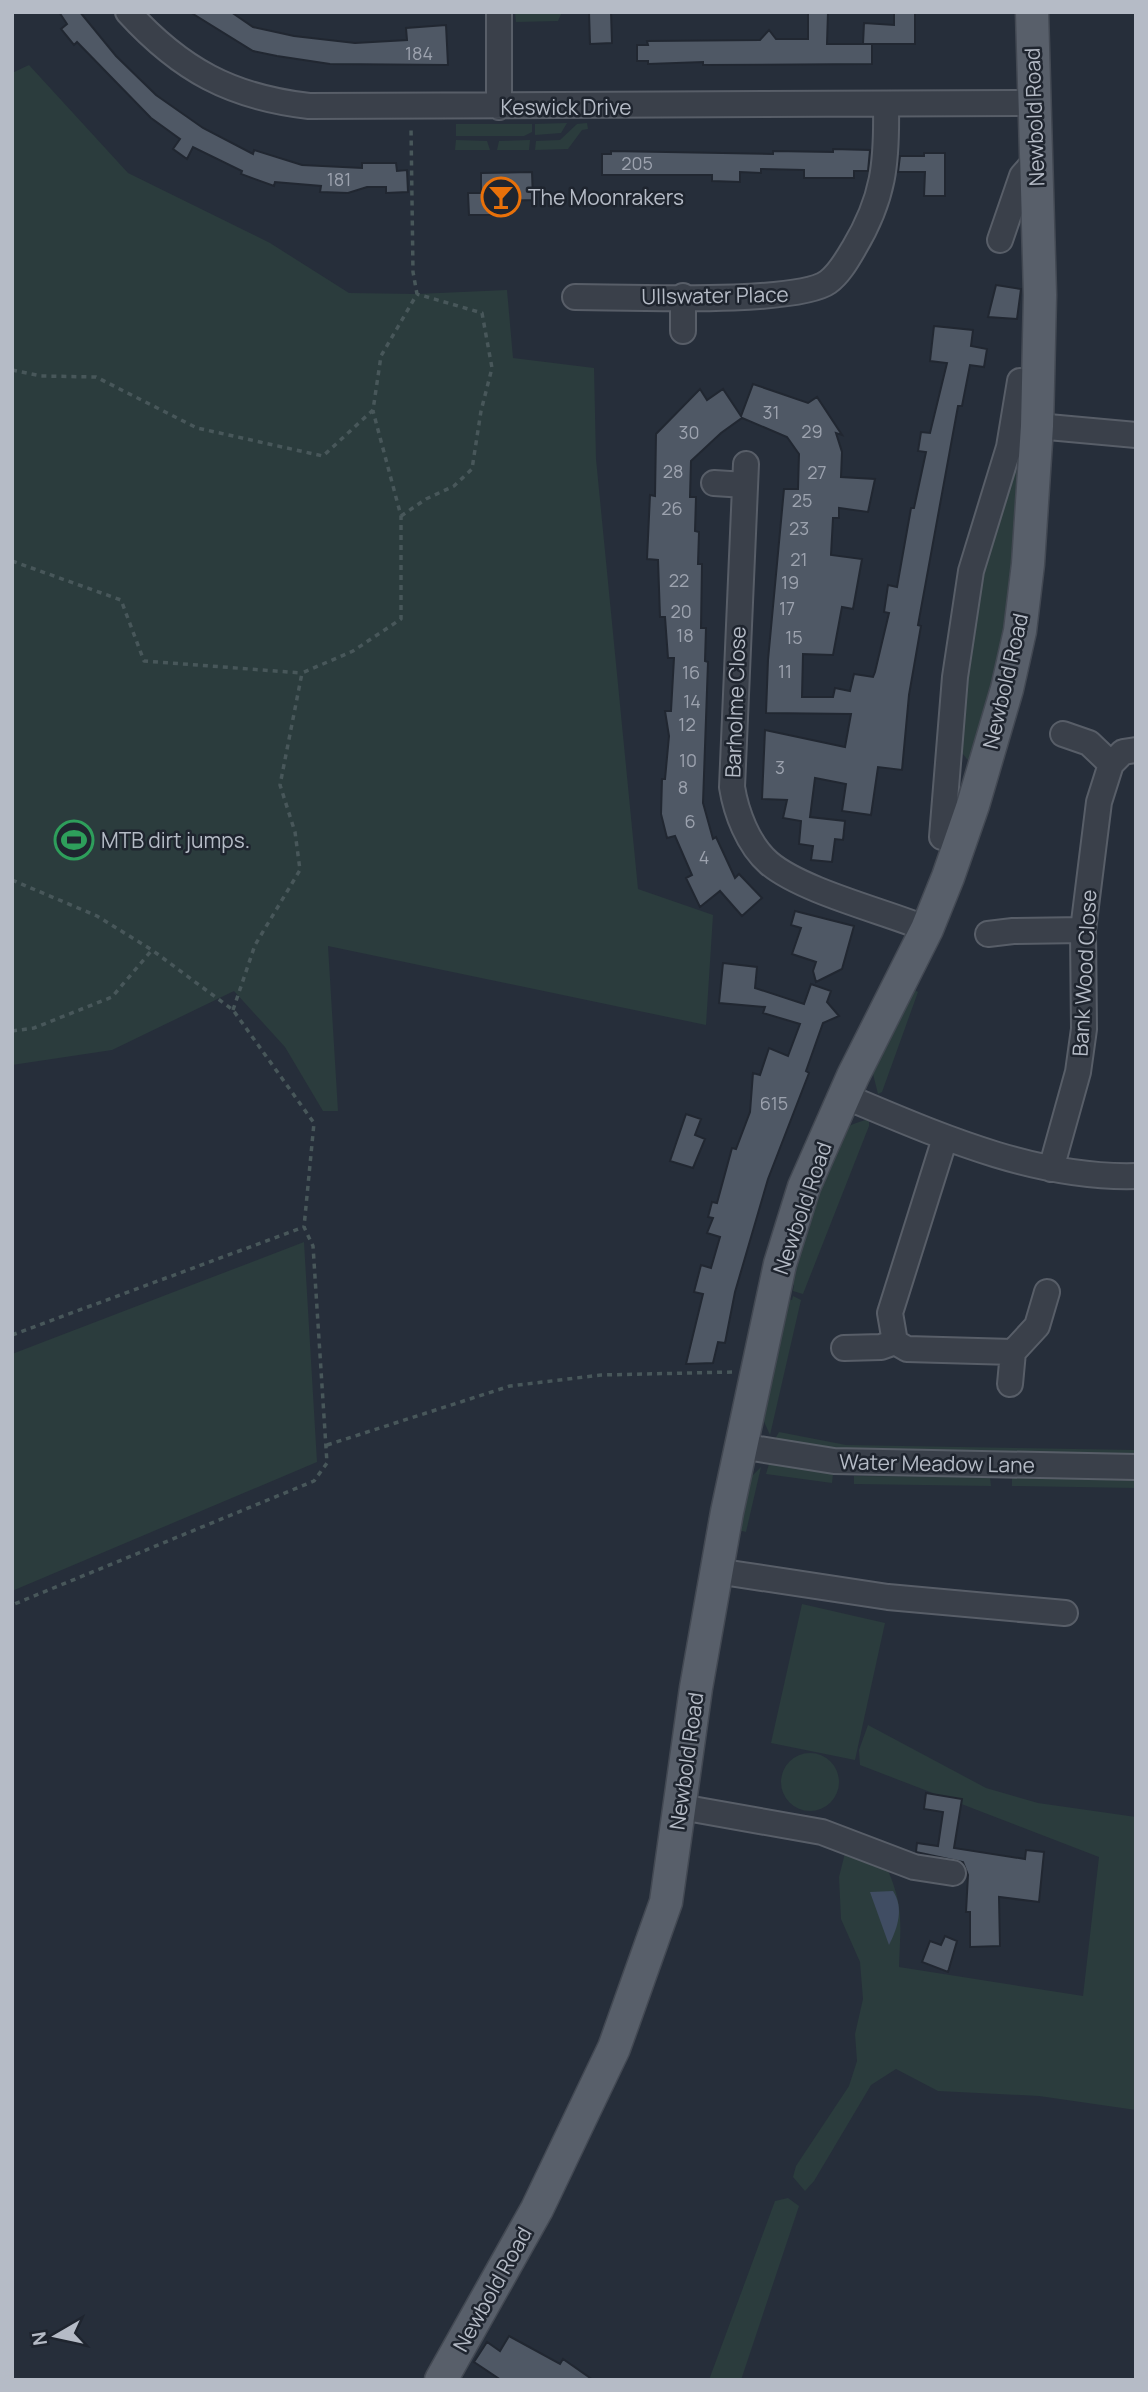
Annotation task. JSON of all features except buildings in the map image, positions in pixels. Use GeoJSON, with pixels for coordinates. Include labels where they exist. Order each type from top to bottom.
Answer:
{"type":"FeatureCollection","features":[{"type":"Feature","properties":{"kind":"main road","name":"Newbold Road"},"geometry":{"type":"LineString","coordinates":[[441,2380],[537,2209],[614,2048],[666,1902],[696,1688],[716,1571],[740,1446],[784,1251],[804,1187],[844,1096],[926,929],[980,781],[1020,631],[1028,564],[1027,441],[1040,295],[1032,103],[1032,12]]}},
{"type":"Feature","properties":{"kind":"street","name":"Keswick Drive"},"geometry":{"type":"LineString","coordinates":[[128,12],[153,39],[193,70],[235,91],[271,102],[314,106],[411,108],[1032,103]]}},
{"type":"Feature","properties":{"kind":"street"},"geometry":{"type":"LineString","coordinates":[[499,12],[499,107]]}},
{"type":"Feature","properties":{"kind":"street","name":"Ullswater Place"},"geometry":{"type":"LineString","coordinates":[[575,297],[775,296],[808,292],[829,282],[845,263],[869,222],[882,188],[887,155],[886,106]]}},
{"type":"Feature","properties":{"kind":"street"},"geometry":{"type":"LineString","coordinates":[[1000,240],[1022,176],[1036,160]]}},
{"type":"Feature","properties":{"kind":"street"},"geometry":{"type":"LineString","coordinates":[[683,296],[683,331]]}},
{"type":"Feature","properties":{"kind":"street","name":"Newbold Road"},"geometry":{"type":"LineString","coordinates":[[942,837],[955,677],[971,571],[1027,441],[1020,381]]}},
{"type":"Feature","properties":{"kind":"street"},"geometry":{"type":"LineString","coordinates":[[1027,441],[1136,435]]}},
{"type":"Feature","properties":{"kind":"street","name":"Barholme Close"},"geometry":{"type":"LineString","coordinates":[[714,483],[745,475],[732,787],[735,804],[749,836],[767,862],[794,879],[926,929]]}},
{"type":"Feature","properties":{"kind":"street"},"geometry":{"type":"LineString","coordinates":[[1063,734],[1089,743],[1111,764],[1123,752],[1136,750]]}},
{"type":"Feature","properties":{"kind":"street","name":"Bank Wood Close"},"geometry":{"type":"LineString","coordinates":[[1051,1168],[1078,1072],[1084,1029],[1083,930],[1099,802],[1111,764]]}},
{"type":"Feature","properties":{"kind":"street"},"geometry":{"type":"LineString","coordinates":[[948,776],[980,781]]}},
{"type":"Feature","properties":{"kind":"street"},"geometry":{"type":"LineString","coordinates":[[988,934],[1013,930],[1083,930]]}},
{"type":"Feature","properties":{"kind":"street"},"geometry":{"type":"LineString","coordinates":[[844,1096],[945,1138],[1051,1168],[1093,1175],[1136,1176]]}},
{"type":"Feature","properties":{"kind":"street"},"geometry":{"type":"LineString","coordinates":[[895,1342],[890,1313],[945,1138]]}},
{"type":"Feature","properties":{"kind":"street"},"geometry":{"type":"LineString","coordinates":[[1010,1384],[1013,1352],[1037,1326],[1047,1292]]}},
{"type":"Feature","properties":{"kind":"street"},"geometry":{"type":"LineString","coordinates":[[844,1348],[881,1347],[895,1342],[907,1349],[1013,1352]]}},
{"type":"Feature","properties":{"kind":"street","name":"Water Meadow Lane"},"geometry":{"type":"LineString","coordinates":[[740,1446],[834,1461],[1136,1467]]}},
{"type":"Feature","properties":{"kind":"street"},"geometry":{"type":"LineString","coordinates":[[716,1571],[888,1597],[1065,1613]]}},
{"type":"Feature","properties":{"kind":"street"},"geometry":{"type":"LineString","coordinates":[[681,1807],[822,1832],[914,1867],[953,1873]]}},
{"type":"Feature","properties":{"kind":"path"},"geometry":{"type":"LineString","coordinates":[[12,561],[121,600],[144,661],[302,673],[353,650],[401,619],[401,516],[373,410],[381,356],[416,294],[413,272],[411,108]]}},
{"type":"Feature","properties":{"kind":"path"},"geometry":{"type":"LineString","coordinates":[[401,516],[426,499],[454,486],[472,469],[481,411],[492,369],[482,313],[416,294]]}},
{"type":"Feature","properties":{"kind":"path"},"geometry":{"type":"LineString","coordinates":[[12,370],[41,376],[96,376],[197,428],[323,456],[373,410]]}},
{"type":"Feature","properties":{"kind":"path"},"geometry":{"type":"LineString","coordinates":[[233,1010],[255,945],[300,870],[295,832],[280,785],[302,673]]}},
{"type":"Feature","properties":{"kind":"path"},"geometry":{"type":"LineString","coordinates":[[12,880],[97,916],[152,950],[233,1010],[314,1123],[304,1227],[313,1246],[327,1445],[327,1463],[314,1481],[12,1605]]}},
{"type":"Feature","properties":{"kind":"path"},"geometry":{"type":"LineString","coordinates":[[12,1031],[34,1028],[112,997],[152,950]]}},
{"type":"Feature","properties":{"kind":"path"},"geometry":{"type":"LineString","coordinates":[[12,1335],[304,1227]]}},
{"type":"Feature","properties":{"kind":"path"},"geometry":{"type":"LineString","coordinates":[[327,1445],[510,1386],[601,1375],[756,1373]]}},
{"type":"Feature","properties":{"kind":"shaded area"},"geometry":{"type":"Polygon","coordinates":[[[515,12],[562,12],[558,21],[516,22],[515,12]]]}},
{"type":"Feature","properties":{"kind":"shaded area"},"geometry":{"type":"Polygon","coordinates":[[[29,65],[128,173],[270,243],[349,293],[417,294],[507,290],[513,358],[594,368],[596,459],[638,889],[713,915],[706,1025],[328,946],[338,1111],[323,1111],[285,1047],[234,991],[112,1050],[12,1065],[12,73],[29,65]]]}},
{"type":"Feature","properties":{"kind":"shaded area"},"geometry":{"type":"Polygon","coordinates":[[[567,123],[561,133],[535,135],[535,124],[567,123]]]}},
{"type":"Feature","properties":{"kind":"shaded area"},"geometry":{"type":"Polygon","coordinates":[[[587,123],[588,129],[582,130],[568,149],[535,150],[536,141],[560,140],[577,124],[587,123]]]}},
{"type":"Feature","properties":{"kind":"shaded area"},"geometry":{"type":"Polygon","coordinates":[[[456,124],[532,124],[532,132],[524,136],[456,136],[456,124]]]}},
{"type":"Feature","properties":{"kind":"shaded area"},"geometry":{"type":"Polygon","coordinates":[[[456,140],[487,141],[490,150],[455,150],[456,140]]]}},
{"type":"Feature","properties":{"kind":"shaded area"},"geometry":{"type":"Polygon","coordinates":[[[530,140],[529,150],[497,150],[499,141],[530,140]]]}},
{"type":"Feature","properties":{"kind":"shaded area"},"geometry":{"type":"Polygon","coordinates":[[[1024,465],[1006,641],[971,764],[962,753],[962,716],[969,643],[992,538],[1014,467],[1024,465]]]}},
{"type":"Feature","properties":{"kind":"shaded area"},"geometry":{"type":"Polygon","coordinates":[[[913,989],[918,992],[882,1092],[878,1094],[872,1070],[913,989]]]}},
{"type":"Feature","properties":{"kind":"shaded area"},"geometry":{"type":"Polygon","coordinates":[[[869,1119],[869,1126],[803,1294],[793,1291],[794,1285],[790,1284],[832,1154],[848,1127],[869,1119]]]}},
{"type":"Feature","properties":{"kind":"shaded area"},"geometry":{"type":"Polygon","coordinates":[[[304,1242],[317,1462],[12,1591],[12,1354],[304,1242]]]}},
{"type":"Feature","properties":{"kind":"shaded area"},"geometry":{"type":"Polygon","coordinates":[[[793,1296],[801,1300],[770,1435],[761,1415],[786,1298],[792,1300],[793,1296]]]}},
{"type":"Feature","properties":{"kind":"shaded area"},"geometry":{"type":"Polygon","coordinates":[[[779,1432],[846,1445],[1136,1450],[1136,1459],[857,1455],[783,1442],[775,1439],[779,1432]]]}},
{"type":"Feature","properties":{"kind":"shaded area"},"geometry":{"type":"Polygon","coordinates":[[[769,1464],[833,1474],[832,1483],[766,1474],[769,1464]]]}},
{"type":"Feature","properties":{"kind":"shaded area"},"geometry":{"type":"Polygon","coordinates":[[[761,1467],[746,1532],[738,1530],[747,1481],[761,1467]]]}},
{"type":"Feature","properties":{"kind":"shaded area"},"geometry":{"type":"Polygon","coordinates":[[[854,1476],[990,1477],[991,1486],[854,1484],[854,1476]]]}},
{"type":"Feature","properties":{"kind":"shaded area"},"geometry":{"type":"Polygon","coordinates":[[[1012,1477],[1136,1479],[1136,1488],[1012,1486],[1012,1477]]]}},
{"type":"Feature","properties":{"kind":"shaded area"},"geometry":{"type":"Polygon","coordinates":[[[802,1604],[885,1623],[855,1760],[771,1743],[802,1604]]]}},
{"type":"Feature","properties":{"kind":"shaded area"},"geometry":{"type":"Polygon","coordinates":[[[868,1725],[986,1788],[1038,1803],[1136,1817],[1136,2110],[1039,2096],[938,2091],[896,2069],[871,2085],[814,2181],[805,2191],[793,2177],[796,2166],[849,2086],[857,2061],[855,2034],[863,1999],[860,1962],[841,1919],[839,1877],[845,1853],[882,1857],[900,1910],[899,1967],[1083,1996],[1099,1857],[860,1765],[859,1750],[868,1725]]]}},
{"type":"Feature","properties":{"kind":"shaded area"},"geometry":{"type":"Polygon","coordinates":[[[810,1753],[821,1755],[834,1766],[839,1782],[837,1793],[826,1806],[810,1811],[799,1809],[786,1798],[781,1782],[783,1771],[794,1758],[810,1753]]]}},
{"type":"Feature","properties":{"kind":"shaded area"},"geometry":{"type":"Polygon","coordinates":[[[788,2198],[799,2206],[741,2380],[709,2380],[775,2201],[788,2198]]]}},
{"type":"Feature","properties":{"kind":"water"},"geometry":{"type":"Polygon","coordinates":[[[893,1891],[899,1911],[889,1945],[870,1892],[893,1891]]]}},
{"type":"Feature","properties":{"kind":"place","name":"The Moonrakers"},"geometry":{"type":"Point","coordinates":[501,197]}},
{"type":"Feature","properties":{"kind":"place","name":"MTB dirt jumps."},"geometry":{"type":"Point","coordinates":[74,840]}}]}
